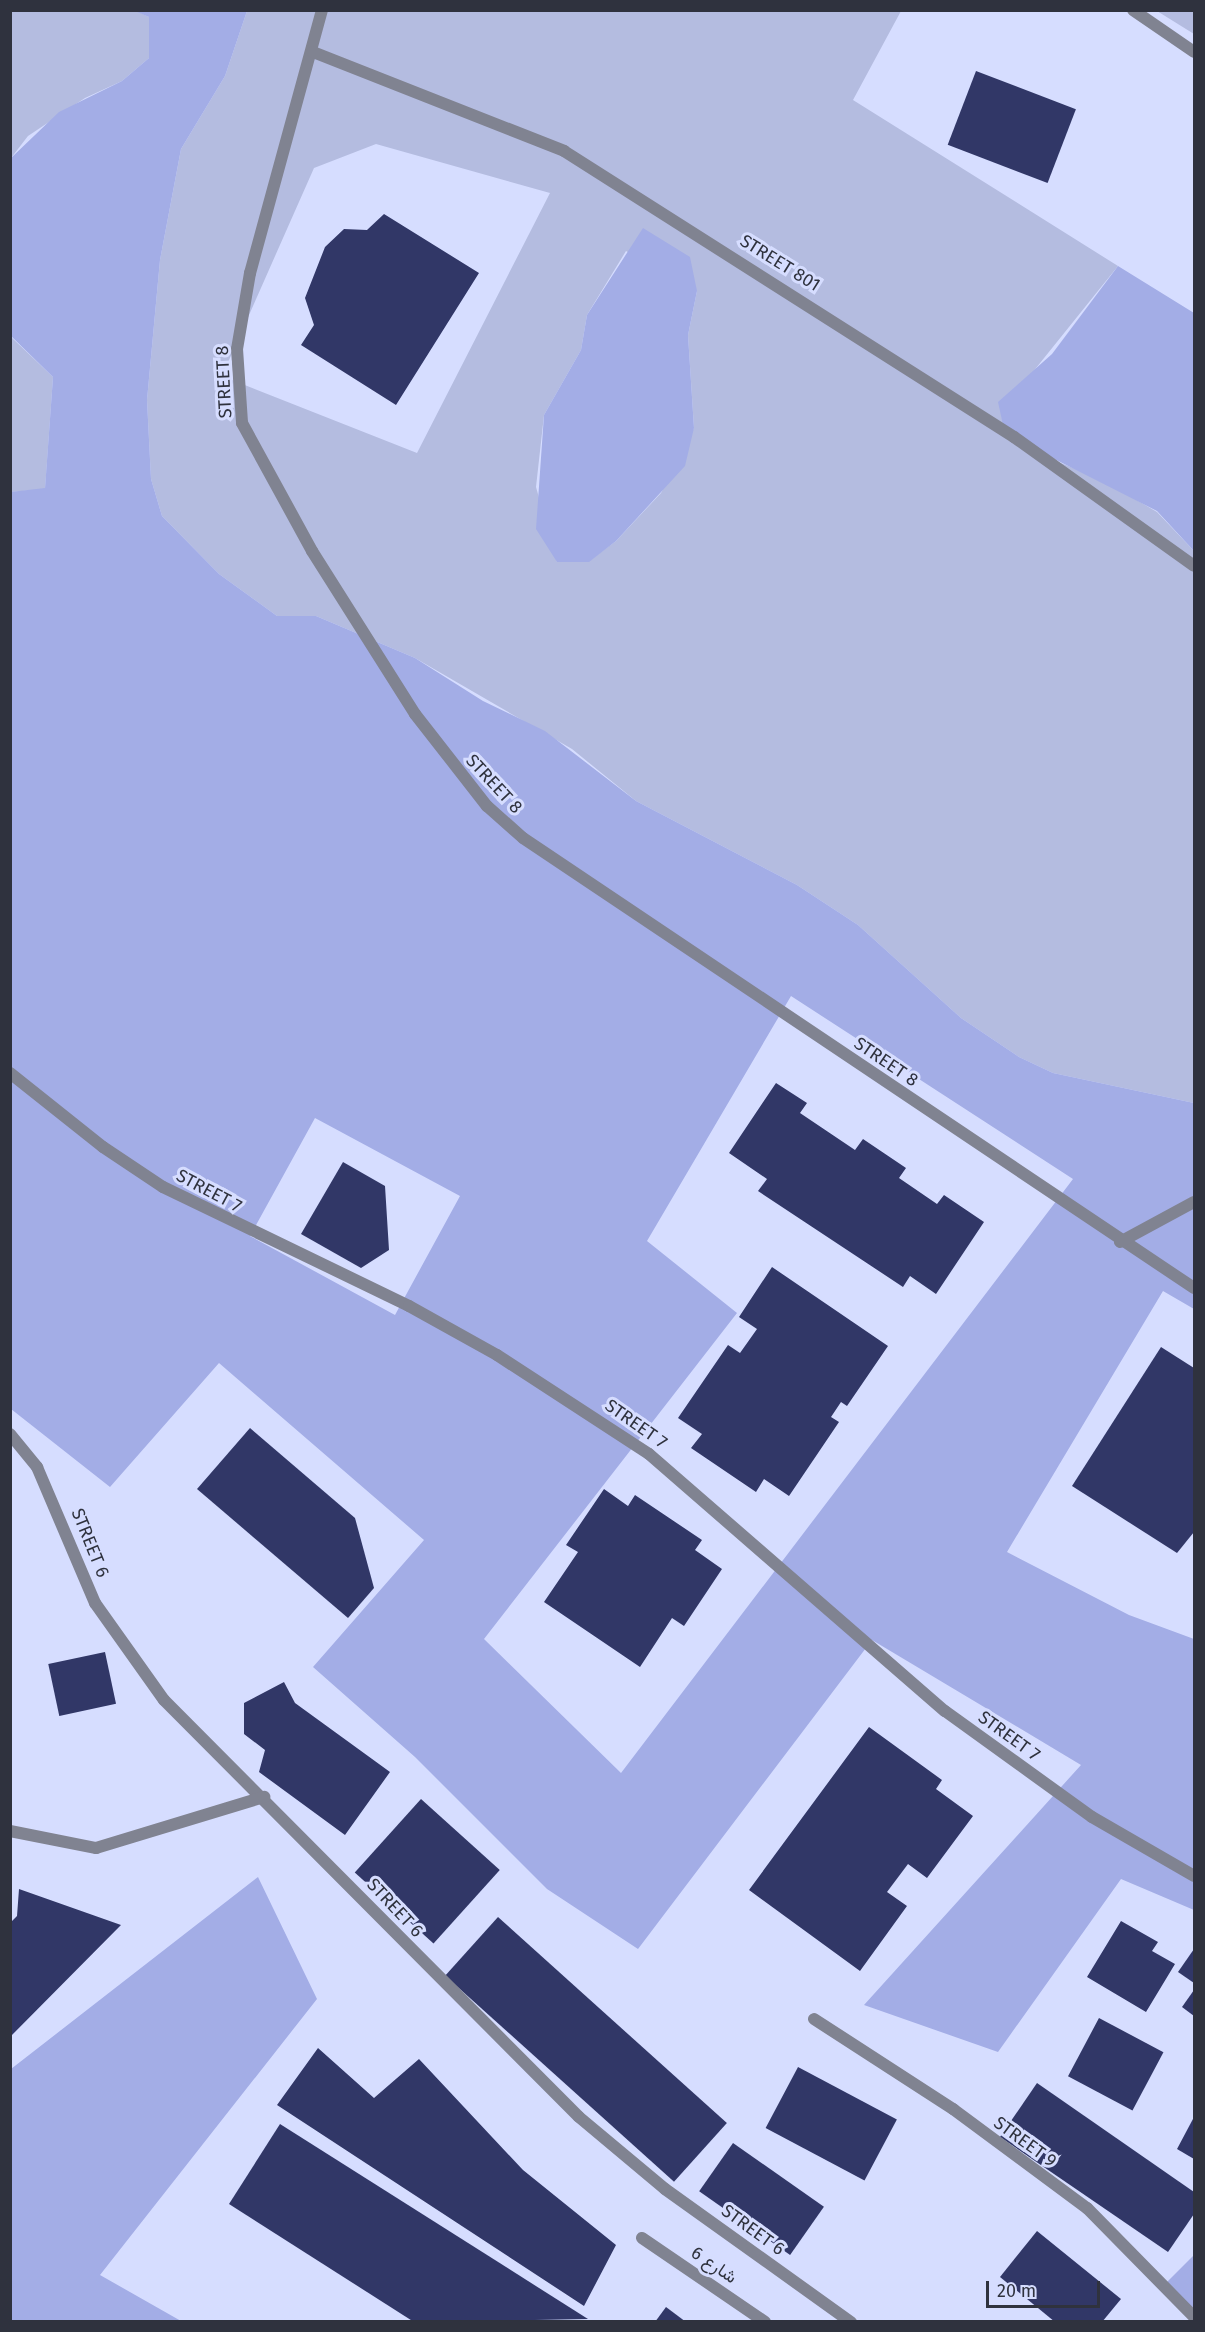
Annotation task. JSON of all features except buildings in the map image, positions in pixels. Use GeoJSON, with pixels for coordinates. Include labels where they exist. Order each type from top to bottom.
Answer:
{"type":"FeatureCollection","features":[{"type":"Feature","properties":{"kind":"street","name":"STREET 8"},"geometry":{"type":"LineString","coordinates":[[322,10],[313,52],[250,273],[237,349],[242,423],[312,551],[415,714],[486,806],[523,838],[1120,1242],[1194,1288]]}},
{"type":"Feature","properties":{"kind":"street"},"geometry":{"type":"LineString","coordinates":[[1133,10],[1194,52]]}},
{"type":"Feature","properties":{"kind":"street","name":"STREET 801"},"geometry":{"type":"LineString","coordinates":[[313,52],[564,151],[1014,437],[1194,566]]}},
{"type":"Feature","properties":{"kind":"street","name":"STREET 7"},"geometry":{"type":"LineString","coordinates":[[10,1072],[103,1147],[163,1187],[409,1306],[631,1442],[715,1506],[953,1718],[1092,1817],[1194,1876]]}},
{"type":"Feature","properties":{"kind":"street"},"geometry":{"type":"LineString","coordinates":[[1120,1242],[1194,1202]]}},
{"type":"Feature","properties":{"kind":"street","name":"STREET 6"},"geometry":{"type":"LineString","coordinates":[[10,1434],[37,1467],[95,1603],[116,1637],[164,1700],[264,1797],[429,1971],[579,2117],[665,2189],[851,2322]]}},
{"type":"Feature","properties":{"kind":"street"},"geometry":{"type":"LineString","coordinates":[[10,1831],[96,1848],[264,1797]]}},
{"type":"Feature","properties":{"kind":"street","name":"STREET 9"},"geometry":{"type":"LineString","coordinates":[[814,2019],[953,2109],[1087,2208],[1194,2317]]}},
{"type":"Feature","properties":{"kind":"street","name":"شارع 6"},"geometry":{"type":"LineString","coordinates":[[642,2238],[765,2322]]}},
{"type":"Feature","properties":{"kind":"shaded area"},"geometry":{"type":"Polygon","coordinates":[[[135,10],[149,17],[149,58],[122,81],[85,98],[28,136],[11,158],[11,11],[135,10]]]}},
{"type":"Feature","properties":{"kind":"shaded area"},"geometry":{"type":"Polygon","coordinates":[[[135,11],[247,11],[225,76],[181,149],[160,260],[147,400],[151,479],[162,516],[219,574],[277,616],[316,616],[415,658],[483,701],[545,731],[636,801],[797,885],[858,925],[961,1018],[1019,1057],[1053,1073],[1194,1103],[1194,1309],[1163,1291],[1007,1552],[1129,1615],[1194,1639],[1194,1910],[1121,1879],[998,2052],[864,2005],[1081,1765],[872,1640],[638,1949],[547,1889],[415,1757],[313,1667],[424,1540],[219,1363],[110,1487],[11,1409],[10,492],[45,488],[53,377],[11,336],[11,158],[59,112],[122,81],[149,58],[149,17],[135,11]],[[791,996],[647,1241],[737,1313],[484,1639],[621,1773],[1073,1179],[791,996]],[[315,1118],[250,1236],[395,1315],[460,1196],[315,1118]]]}},
{"type":"Feature","properties":{"kind":"shaded area"},"geometry":{"type":"Polygon","coordinates":[[[247,11],[901,11],[853,100],[1118,266],[1028,378],[1033,452],[1101,479],[1157,512],[1194,551],[1194,1103],[1053,1073],[1019,1057],[961,1018],[858,925],[797,885],[636,801],[572,749],[415,658],[316,616],[277,616],[219,574],[162,516],[151,479],[147,400],[160,260],[181,149],[225,76],[247,11]],[[376,144],[314,168],[222,376],[417,453],[550,193],[376,144]],[[626,251],[587,315],[581,350],[544,415],[536,487],[557,562],[589,561],[616,541],[661,493],[694,428],[688,335],[697,291],[626,251]]]}},
{"type":"Feature","properties":{"kind":"shaded area"},"geometry":{"type":"Polygon","coordinates":[[[1157,11],[1194,11],[1194,34],[1157,11]]]}},
{"type":"Feature","properties":{"kind":"shaded area"},"geometry":{"type":"Polygon","coordinates":[[[643,228],[690,257],[697,291],[688,335],[694,428],[685,466],[616,541],[589,562],[557,562],[536,529],[544,415],[581,350],[587,315],[643,228]]]}},
{"type":"Feature","properties":{"kind":"shaded area"},"geometry":{"type":"Polygon","coordinates":[[[1118,266],[1194,313],[1194,551],[1157,511],[1005,434],[998,402],[1052,354],[1118,266]]]}},
{"type":"Feature","properties":{"kind":"shaded area"},"geometry":{"type":"Polygon","coordinates":[[[10,336],[53,377],[45,489],[11,492],[10,336]]]}},
{"type":"Feature","properties":{"kind":"shaded area"},"geometry":{"type":"Polygon","coordinates":[[[258,1877],[317,1999],[100,2275],[181,2321],[11,2321],[11,2069],[258,1877]]]}},
{"type":"Feature","properties":{"kind":"shaded area"},"geometry":{"type":"Polygon","coordinates":[[[1194,2255],[1194,2315],[1160,2289],[1194,2255]]]}}]}
